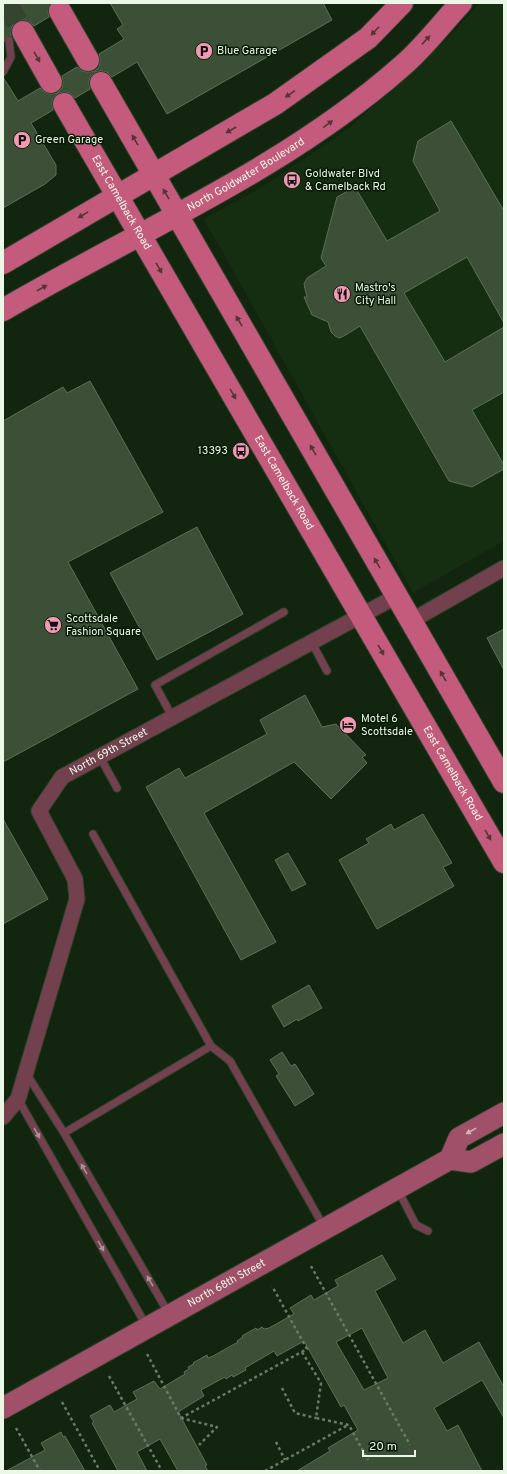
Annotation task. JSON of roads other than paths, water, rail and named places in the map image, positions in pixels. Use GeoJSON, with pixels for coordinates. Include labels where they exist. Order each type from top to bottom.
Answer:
{"type":"FeatureCollection","features":[{"type":"Feature","properties":{"kind":"main road"},"geometry":{"type":"LineString","coordinates":[[3,263],[275,104],[314,78],[368,38],[402,3]]}},
{"type":"Feature","properties":{"kind":"main road","name":"North Goldwater Boulevard"},"geometry":{"type":"LineString","coordinates":[[3,310],[178,213],[295,146],[328,124],[402,67],[461,3]]}},
{"type":"Feature","properties":{"kind":"main road"},"geometry":{"type":"LineString","coordinates":[[60,12],[88,60]]}},
{"type":"Feature","properties":{"kind":"main road"},"geometry":{"type":"LineString","coordinates":[[16,36],[51,82]]}},
{"type":"Feature","properties":{"kind":"main road"},"geometry":{"type":"LineString","coordinates":[[101,83],[178,213],[411,621],[493,757],[504,782]]}},
{"type":"Feature","properties":{"kind":"main road","name":"East Camelback Road"},"geometry":{"type":"LineString","coordinates":[[64,104],[504,862]]}},
{"type":"Feature","properties":{"kind":"street"},"geometry":{"type":"LineString","coordinates":[[411,621],[504,568]]}},
{"type":"Feature","properties":{"kind":"street","name":"North 69th Street"},"geometry":{"type":"LineString","coordinates":[[3,1117],[18,1099],[77,899],[75,879],[40,811],[62,777],[397,596]]}},
{"type":"Feature","properties":{"kind":"street"},"geometry":{"type":"LineString","coordinates":[[504,1113],[459,1138],[450,1159],[471,1162],[504,1144]]}},
{"type":"Feature","properties":{"kind":"street","name":"North 68th Street"},"geometry":{"type":"LineString","coordinates":[[3,1408],[450,1159]]}},
{"type":"Feature","properties":{"kind":"lane"},"geometry":{"type":"LineString","coordinates":[[3,72],[11,57],[16,36]]}},
{"type":"Feature","properties":{"kind":"lane"},"geometry":{"type":"LineString","coordinates":[[173,718],[155,685],[284,612]]}},
{"type":"Feature","properties":{"kind":"lane"},"geometry":{"type":"LineString","coordinates":[[312,643],[327,670]]}},
{"type":"Feature","properties":{"kind":"lane"},"geometry":{"type":"LineString","coordinates":[[100,757],[116,788]]}},
{"type":"Feature","properties":{"kind":"lane"},"geometry":{"type":"LineString","coordinates":[[93,834],[211,1046],[230,1061],[324,1228]]}},
{"type":"Feature","properties":{"kind":"lane"},"geometry":{"type":"LineString","coordinates":[[64,1133],[211,1046]]}},
{"type":"Feature","properties":{"kind":"lane"},"geometry":{"type":"LineString","coordinates":[[25,1072],[64,1133],[169,1315]]}},
{"type":"Feature","properties":{"kind":"lane"},"geometry":{"type":"LineString","coordinates":[[18,1099],[147,1327]]}},
{"type":"Feature","properties":{"kind":"lane"},"geometry":{"type":"LineString","coordinates":[[397,1188],[416,1226],[428,1231]]}},
{"type":"Feature","properties":{"kind":"tunnel"},"geometry":{"type":"LineString","coordinates":[[6,3],[23,32]]}},
{"type":"Feature","properties":{"kind":"place","name":"Blue Garage"},"geometry":{"type":"Point","coordinates":[204,51]}},
{"type":"Feature","properties":{"kind":"place","name":"Green Garage"},"geometry":{"type":"Point","coordinates":[22,140]}},
{"type":"Feature","properties":{"kind":"place","name":"Goldwater Blvd & Camelback Rd"},"geometry":{"type":"Point","coordinates":[292,180]}},
{"type":"Feature","properties":{"kind":"place","name":"Mastro's City Hall"},"geometry":{"type":"Point","coordinates":[342,294]}},
{"type":"Feature","properties":{"kind":"place","name":"13393"},"geometry":{"type":"Point","coordinates":[241,451]}},
{"type":"Feature","properties":{"kind":"place","name":"Scottsdale Fashion Square"},"geometry":{"type":"Point","coordinates":[53,625]}},
{"type":"Feature","properties":{"kind":"place","name":"Motel 6 Scottsdale"},"geometry":{"type":"Point","coordinates":[348,725]}}]}
